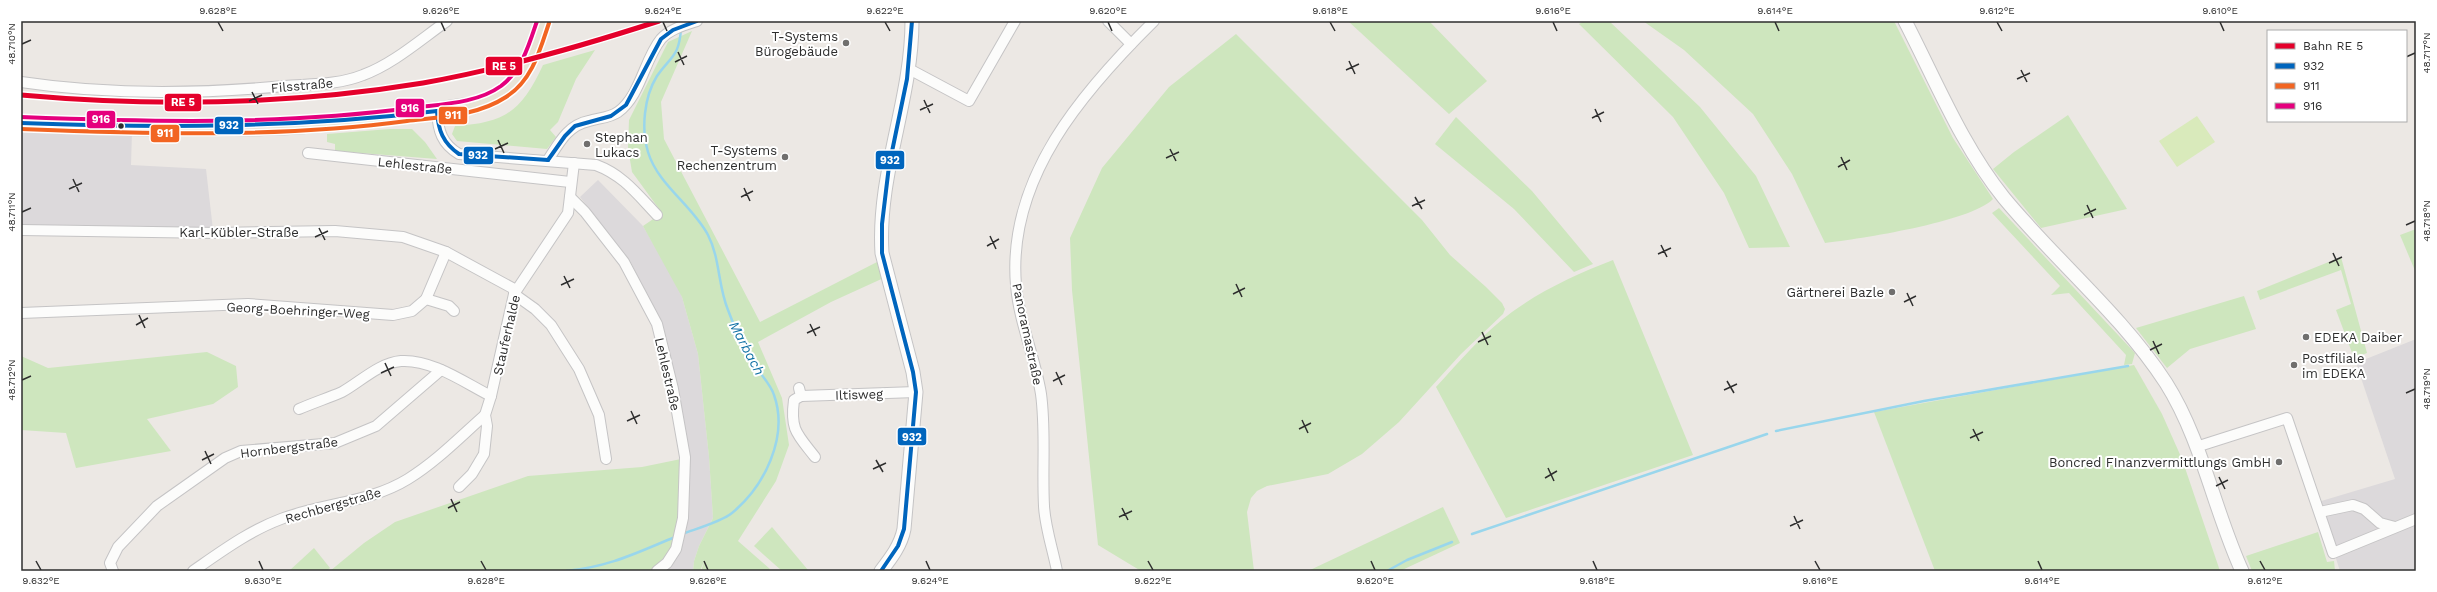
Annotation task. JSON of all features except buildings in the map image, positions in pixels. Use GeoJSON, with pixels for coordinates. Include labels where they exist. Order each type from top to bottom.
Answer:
{"type":"FeatureCollection","features":[{"type":"Feature","properties":{"kind":"main road"},"geometry":{"type":"LineString","coordinates":[[21,123],[133,127],[251,128],[436,113],[475,106],[494,99],[510,89],[522,75],[543,21]]}},
{"type":"Feature","properties":{"kind":"street","name":"Filsstraße"},"geometry":{"type":"LineString","coordinates":[[21,82],[51,87],[150,92],[254,89],[342,82],[383,66],[447,21]]}},
{"type":"Feature","properties":{"kind":"street"},"geometry":{"type":"LineString","coordinates":[[548,160],[570,129],[586,121],[610,117],[624,106],[643,76],[662,38],[672,30],[696,21]]}},
{"type":"Feature","properties":{"kind":"street"},"geometry":{"type":"LineString","coordinates":[[881,571],[893,556],[904,529],[916,392],[913,372],[882,253],[881,243],[885,182],[909,69],[912,21]]}},
{"type":"Feature","properties":{"kind":"street"},"geometry":{"type":"LineString","coordinates":[[909,69],[969,101],[1015,21]]}},
{"type":"Feature","properties":{"kind":"street"},"geometry":{"type":"LineString","coordinates":[[1108,21],[1131,44]]}},
{"type":"Feature","properties":{"kind":"street","name":"Panoramastraße"},"geometry":{"type":"LineString","coordinates":[[1057,571],[1044,507],[1045,440],[1041,393],[1021,316],[1016,286],[1014,255],[1018,224],[1028,191],[1046,152],[1069,118],[1131,44],[1154,21]]}},
{"type":"Feature","properties":{"kind":"street"},"geometry":{"type":"LineString","coordinates":[[1905,21],[1963,136],[1984,171],[2035,233],[2145,352],[2178,404],[2196,447],[2231,548],[2242,571]]}},
{"type":"Feature","properties":{"kind":"street","name":"Lehlestraße"},"geometry":{"type":"LineString","coordinates":[[436,113],[442,139],[448,147],[459,154],[596,164],[614,172],[630,184],[657,215]]}},
{"type":"Feature","properties":{"kind":"street","name":"Lehlestraße"},"geometry":{"type":"LineString","coordinates":[[308,153],[570,182]]}},
{"type":"Feature","properties":{"kind":"street","name":"Stauferhalde"},"geometry":{"type":"LineString","coordinates":[[459,487],[472,474],[484,454],[487,426],[485,415],[491,396],[515,292],[568,213],[570,182],[574,163]]}},
{"type":"Feature","properties":{"kind":"street","name":"Lehlestraße"},"geometry":{"type":"LineString","coordinates":[[570,197],[585,212],[624,262],[657,324],[673,389],[685,457],[683,518],[676,549],[667,563],[657,571]]}},
{"type":"Feature","properties":{"kind":"street","name":"Karl-Kübler-Straße"},"geometry":{"type":"LineString","coordinates":[[21,230],[217,233],[349,232],[403,237],[446,252],[515,292],[535,308],[551,325],[579,370],[599,415],[606,459]]}},
{"type":"Feature","properties":{"kind":"street","name":"Georg-Boehringer-Weg"},"geometry":{"type":"LineString","coordinates":[[21,313],[248,304],[393,316],[412,311],[426,299],[446,252]]}},
{"type":"Feature","properties":{"kind":"street"},"geometry":{"type":"LineString","coordinates":[[426,299],[449,306],[454,311]]}},
{"type":"Feature","properties":{"kind":"street"},"geometry":{"type":"LineString","coordinates":[[299,409],[342,392],[377,370],[400,361],[420,363],[441,370],[491,396]]}},
{"type":"Feature","properties":{"kind":"street","name":"Hornbergstraße"},"geometry":{"type":"LineString","coordinates":[[111,567],[118,547],[157,506],[225,458],[241,451],[335,443],[376,426],[441,370]]}},
{"type":"Feature","properties":{"kind":"street","name":"Iltisweg"},"geometry":{"type":"LineString","coordinates":[[815,457],[795,431],[792,416],[794,400],[800,392],[916,392]]}},
{"type":"Feature","properties":{"kind":"street","name":"Rechbergstraße"},"geometry":{"type":"LineString","coordinates":[[193,571],[239,538],[282,519],[350,502],[382,492],[408,479],[439,457],[485,415]]}},
{"type":"Feature","properties":{"kind":"street"},"geometry":{"type":"LineString","coordinates":[[2196,447],[2287,418],[2334,553],[2416,519]]}},
{"type":"Feature","properties":{"kind":"street"},"geometry":{"type":"LineString","coordinates":[[2320,512],[2353,505],[2364,509],[2380,523],[2395,527]]}},
{"type":"Feature","properties":{"kind":"shaded area"},"geometry":{"type":"Polygon","coordinates":[[[21,129],[132,132],[131,165],[206,169],[213,230],[21,227],[21,129]]]}},
{"type":"Feature","properties":{"kind":"shaded area"},"geometry":{"type":"Polygon","coordinates":[[[598,180],[643,226],[676,283],[682,297],[698,354],[709,457],[713,518],[699,546],[694,561],[693,571],[649,571],[668,554],[677,523],[681,459],[687,457],[678,388],[662,323],[630,261],[580,197],[598,180]]]}},
{"type":"Feature","properties":{"kind":"shaded area"},"geometry":{"type":"Polygon","coordinates":[[[2416,339],[2416,571],[2340,571],[2318,502],[2395,479],[2356,363],[2416,339]]]}},
{"type":"Feature","properties":{"kind":"green space"},"geometry":{"type":"Polygon","coordinates":[[[1348,21],[1429,21],[1487,81],[1449,114],[1348,21]]]}},
{"type":"Feature","properties":{"kind":"green space"},"geometry":{"type":"Polygon","coordinates":[[[1584,21],[1609,21],[1700,107],[1756,176],[1790,247],[1749,248],[1724,193],[1673,117],[1579,24],[1584,21]]]}},
{"type":"Feature","properties":{"kind":"green space"},"geometry":{"type":"Polygon","coordinates":[[[1643,21],[1894,21],[1953,138],[1993,199],[1981,207],[1939,222],[1862,238],[1825,243],[1792,174],[1753,114],[1684,50],[1643,21]]]}},
{"type":"Feature","properties":{"kind":"green space"},"geometry":{"type":"Polygon","coordinates":[[[692,31],[661,102],[664,139],[760,322],[877,262],[881,243],[888,276],[831,302],[758,342],[782,398],[789,445],[776,481],[738,541],[770,569],[767,571],[701,571],[705,559],[700,571],[693,571],[694,561],[699,546],[713,518],[709,457],[698,354],[682,297],[643,226],[662,213],[632,172],[628,148],[629,120],[668,42],[692,31]]]}},
{"type":"Feature","properties":{"kind":"green space"},"geometry":{"type":"Polygon","coordinates":[[[1236,34],[1422,220],[1450,255],[1486,287],[1502,303],[1505,309],[1503,314],[1461,354],[1399,422],[1362,454],[1328,474],[1267,486],[1257,491],[1251,498],[1247,512],[1254,571],[1141,571],[1098,545],[1072,290],[1070,238],[1102,168],[1169,87],[1236,34]]]}},
{"type":"Feature","properties":{"kind":"green space"},"geometry":{"type":"Polygon","coordinates":[[[595,50],[576,79],[558,122],[550,130],[556,137],[547,149],[457,141],[452,134],[455,126],[487,122],[510,112],[527,94],[543,65],[595,50]]]}},
{"type":"Feature","properties":{"kind":"green space"},"geometry":{"type":"Polygon","coordinates":[[[2068,115],[2127,209],[2041,228],[1993,169],[2014,152],[2068,115]]]}},
{"type":"Feature","properties":{"kind":"green space"},"geometry":{"type":"Polygon","coordinates":[[[2197,116],[2215,142],[2177,167],[2159,141],[2197,116]]]}},
{"type":"Feature","properties":{"kind":"green space"},"geometry":{"type":"Polygon","coordinates":[[[1456,117],[1532,191],[1593,264],[1574,272],[1514,209],[1435,144],[1456,117]]]}},
{"type":"Feature","properties":{"kind":"green space"},"geometry":{"type":"Polygon","coordinates":[[[390,129],[412,129],[425,142],[437,159],[335,151],[335,144],[327,142],[327,134],[390,129]]]}},
{"type":"Feature","properties":{"kind":"green space"},"geometry":{"type":"Polygon","coordinates":[[[1999,208],[2135,353],[2132,364],[2124,365],[2126,355],[2069,293],[2051,295],[2060,286],[1992,213],[1999,208]]]}},
{"type":"Feature","properties":{"kind":"green space"},"geometry":{"type":"Polygon","coordinates":[[[2416,229],[2416,273],[2400,235],[2416,229]]]}},
{"type":"Feature","properties":{"kind":"green space"},"geometry":{"type":"Polygon","coordinates":[[[2341,257],[2367,353],[2354,358],[2336,310],[2351,304],[2341,270],[2260,300],[2257,291],[2341,257]]]}},
{"type":"Feature","properties":{"kind":"green space"},"geometry":{"type":"Polygon","coordinates":[[[1613,260],[1693,455],[1506,518],[1436,387],[1482,338],[1512,312],[1536,296],[1561,283],[1613,260]]]}},
{"type":"Feature","properties":{"kind":"green space"},"geometry":{"type":"Polygon","coordinates":[[[2244,296],[2256,329],[2190,349],[2167,368],[2136,328],[2244,296]]]}},
{"type":"Feature","properties":{"kind":"green space"},"geometry":{"type":"Polygon","coordinates":[[[207,352],[236,366],[238,387],[213,404],[147,419],[171,451],[76,468],[66,433],[21,430],[21,356],[48,368],[207,352]]]}},
{"type":"Feature","properties":{"kind":"green space"},"geometry":{"type":"Polygon","coordinates":[[[2134,365],[2162,414],[2182,459],[2220,571],[1935,571],[1874,412],[2134,365]]]}},
{"type":"Feature","properties":{"kind":"green space"},"geometry":{"type":"Polygon","coordinates":[[[681,459],[679,509],[672,546],[668,555],[649,571],[330,571],[364,543],[395,522],[528,476],[642,467],[681,459]]]}},
{"type":"Feature","properties":{"kind":"green space"},"geometry":{"type":"Polygon","coordinates":[[[1443,507],[1460,543],[1400,571],[1308,571],[1443,507]]]}},
{"type":"Feature","properties":{"kind":"green space"},"geometry":{"type":"Polygon","coordinates":[[[772,527],[808,570],[782,571],[754,546],[772,527]]]}},
{"type":"Feature","properties":{"kind":"green space"},"geometry":{"type":"Polygon","coordinates":[[[2318,532],[2327,562],[2334,561],[2335,571],[2252,571],[2246,556],[2318,532]]]}},
{"type":"Feature","properties":{"kind":"green space"},"geometry":{"type":"Polygon","coordinates":[[[314,548],[330,568],[327,571],[289,571],[314,548]]]}},
{"type":"Feature","properties":{"kind":"waterway","name":"Marbach"},"geometry":{"type":"LineString","coordinates":[[681,29],[680,38],[674,56],[657,76],[649,94],[644,123],[648,152],[659,175],[693,214],[708,235],[715,253],[722,291],[735,328],[749,357],[772,390],[778,411],[776,444],[771,460],[754,490],[732,513],[708,525],[682,534]]}},
{"type":"Feature","properties":{"kind":"waterway"},"geometry":{"type":"LineString","coordinates":[[1776,431],[1924,401],[2128,366]]}},
{"type":"Feature","properties":{"kind":"waterway"},"geometry":{"type":"LineString","coordinates":[[1472,534],[1767,434]]}},
{"type":"Feature","properties":{"kind":"waterway","name":"Marbach"},"geometry":{"type":"LineString","coordinates":[[566,571],[609,563],[675,537]]}},
{"type":"Feature","properties":{"kind":"waterway"},"geometry":{"type":"LineString","coordinates":[[1387,571],[1407,560],[1452,542]]}},
{"type":"Feature","properties":{"kind":"transit line","name":"916"},"geometry":{"type":"LineString","coordinates":[[21,117],[168,121],[265,120],[362,113],[469,100],[491,92],[508,80],[520,65],[537,21]]}},
{"type":"Feature","properties":{"kind":"transit line"},"geometry":{"type":"LineString","coordinates":[[21,95],[72,99],[172,102],[273,100],[323,96],[423,83],[483,71],[572,48],[659,21]]}},
{"type":"Feature","properties":{"kind":"transit line","name":"932"},"geometry":{"type":"LineString","coordinates":[[548,160],[565,136],[575,126],[611,116],[626,105],[661,39],[673,30],[697,21]]}},
{"type":"Feature","properties":{"kind":"transit line","name":"932"},"geometry":{"type":"LineString","coordinates":[[881,571],[898,546],[904,529],[916,392],[913,372],[882,253],[882,224],[889,166],[907,79],[912,21]]}},
{"type":"Feature","properties":{"kind":"transit line","name":"911"},"geometry":{"type":"LineString","coordinates":[[21,129],[166,133],[263,132],[359,126],[458,115],[495,103],[515,90],[529,74],[549,23]]}},
{"type":"Feature","properties":{"kind":"transit line","name":"932"},"geometry":{"type":"LineString","coordinates":[[437,111],[442,136],[445,141],[459,154],[548,160]]}},
{"type":"Feature","properties":{"kind":"transit line","name":"932"},"geometry":{"type":"LineString","coordinates":[[21,123],[125,126],[281,124],[385,117],[437,111]]}},
{"type":"Feature","properties":{"kind":"place","name":"T-Systems Bürogebäude"},"geometry":{"type":"Point","coordinates":[846,43]}},
{"type":"Feature","properties":{"kind":"place","name":"Stephan Lukacs"},"geometry":{"type":"Point","coordinates":[587,144]}},
{"type":"Feature","properties":{"kind":"place","name":"T-Systems Rechenzentrum"},"geometry":{"type":"Point","coordinates":[785,157]}},
{"type":"Feature","properties":{"kind":"place","name":"Gärtnerei Bazle"},"geometry":{"type":"Point","coordinates":[1892,292]}},
{"type":"Feature","properties":{"kind":"place","name":"EDEKA Daiber"},"geometry":{"type":"Point","coordinates":[2306,337]}},
{"type":"Feature","properties":{"kind":"place","name":"Postfiliale im EDEKA"},"geometry":{"type":"Point","coordinates":[2294,365]}},
{"type":"Feature","properties":{"kind":"place","name":"Boncred FInanzvermittlungs GmbH"},"geometry":{"type":"Point","coordinates":[2279,462]}}]}
